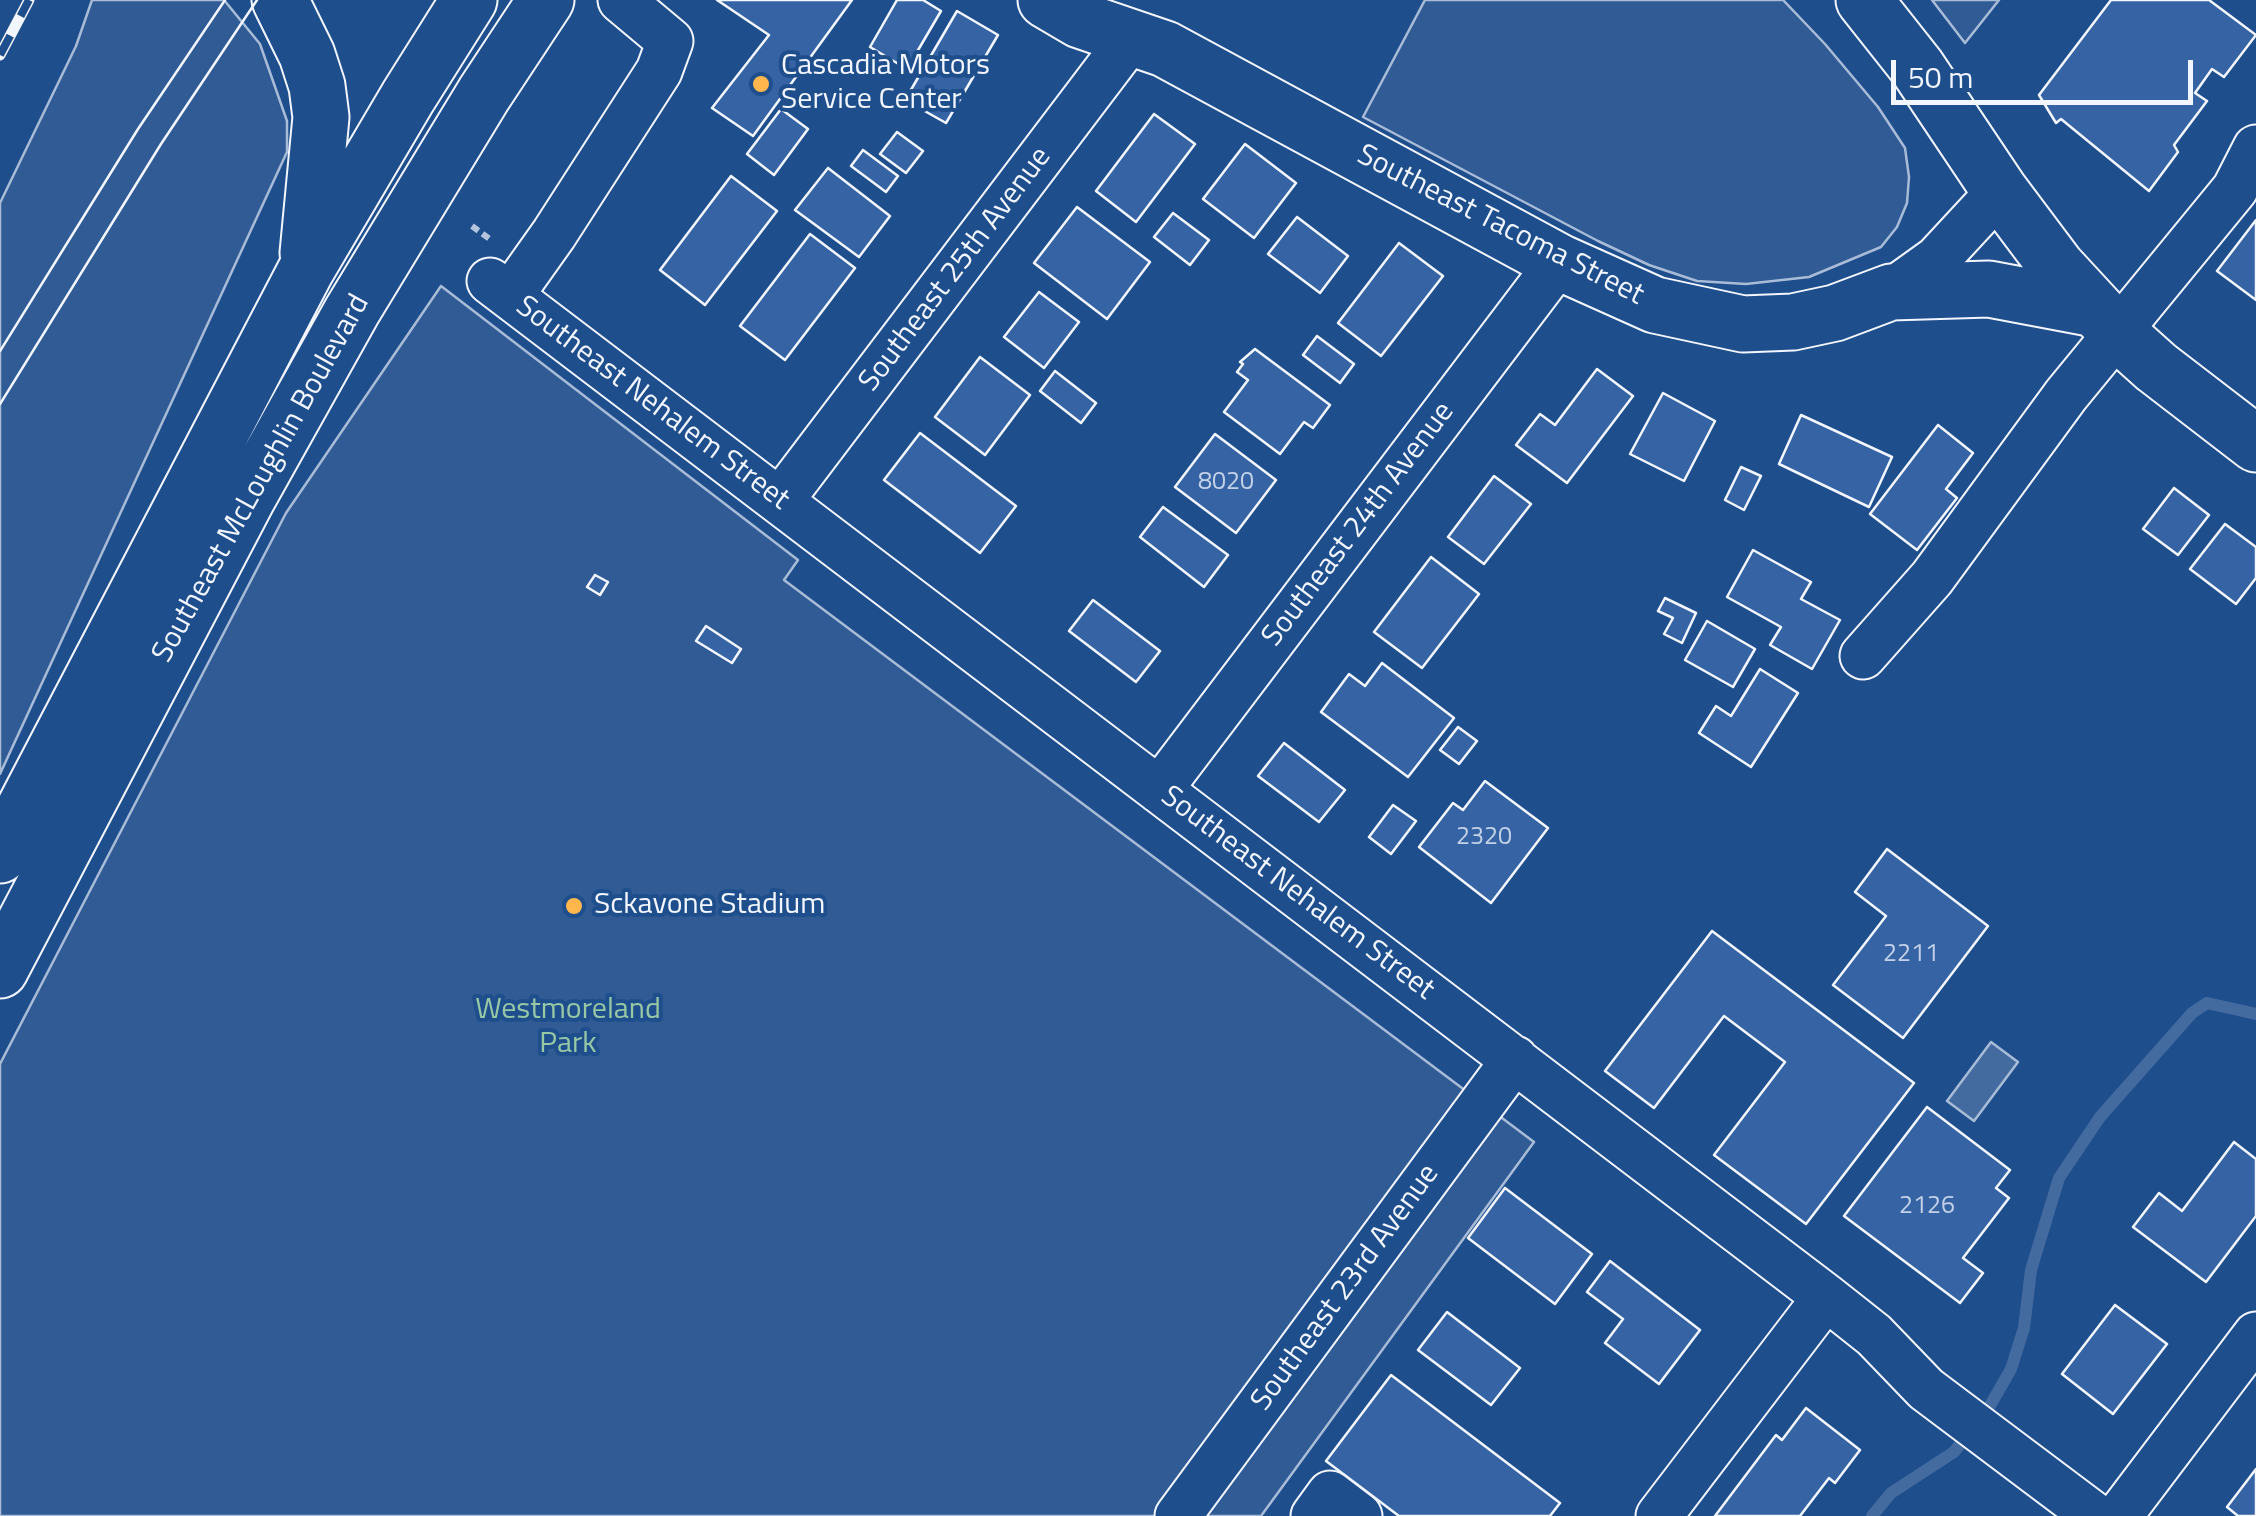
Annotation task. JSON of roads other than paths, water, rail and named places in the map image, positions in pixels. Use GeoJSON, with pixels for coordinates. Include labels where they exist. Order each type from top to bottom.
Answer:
{"type":"FeatureCollection","features":[{"type":"Feature","properties":{"kind":"main road"},"geometry":{"type":"LineString","coordinates":[[280,0],[308,55],[321,118],[306,270]]}},
{"type":"Feature","properties":{"kind":"main road","name":"Southeast McLoughlin Boulevard"},"geometry":{"type":"LineString","coordinates":[[0,855],[306,270],[469,0]]}},
{"type":"Feature","properties":{"kind":"main road","name":"Southeast McLoughlin Boulevard"},"geometry":{"type":"LineString","coordinates":[[0,970],[248,497],[352,311],[546,0]]}},
{"type":"Feature","properties":{"kind":"main road","name":"Southeast Tacoma Street"},"geometry":{"type":"LineString","coordinates":[[1046,0],[1080,20],[1166,49],[1559,262],[1655,305],[1743,324],[1793,322],[1835,313],[1891,292]]}},
{"type":"Feature","properties":{"kind":"main road"},"geometry":{"type":"LineString","coordinates":[[1864,0],[1917,67],[2000,191],[2106,321],[2195,400],[2256,444]]}},
{"type":"Feature","properties":{"kind":"main road"},"geometry":{"type":"LineString","coordinates":[[1891,292],[2002,289],[2106,321]]}},
{"type":"Feature","properties":{"kind":"street","name":"Southeast Nehalem Street"},"geometry":{"type":"LineString","coordinates":[[621,0],[670,42],[659,72],[554,234],[500,288],[1826,1297],[1874,1335],[1926,1389],[2095,1516]]}},
{"type":"Feature","properties":{"kind":"street","name":"Southeast 25th Avenue"},"geometry":{"type":"LineString","coordinates":[[780,501],[1132,38]]}},
{"type":"Feature","properties":{"kind":"street"},"geometry":{"type":"LineString","coordinates":[[1863,656],[1932,578],[2066,394],[2106,321],[2235,189],[2256,148]]}},
{"type":"Feature","properties":{"kind":"street","name":"Southeast Tacoma Street"},"geometry":{"type":"LineString","coordinates":[[1891,292],[1936,259],[2000,191]]}},
{"type":"Feature","properties":{"kind":"street","name":"Southeast 24th Avenue"},"geometry":{"type":"LineString","coordinates":[[1159,790],[1559,262]]}},
{"type":"Feature","properties":{"kind":"street","name":"Southeast 23rd Avenue"},"geometry":{"type":"LineString","coordinates":[[1178,1516],[1515,1059]]}},
{"type":"Feature","properties":{"kind":"street"},"geometry":{"type":"LineString","coordinates":[[1658,1516],[1826,1297]]}},
{"type":"Feature","properties":{"kind":"street"},"geometry":{"type":"LineString","coordinates":[[2119,1516],[2256,1335]]}},
{"type":"Feature","properties":{"kind":"street"},"geometry":{"type":"LineString","coordinates":[[1314,1516],[1330,1494],[1359,1516]]}},
{"type":"Feature","properties":{"kind":"waterway"},"geometry":{"type":"LineString","coordinates":[[1872,1516],[1891,1493],[1954,1452],[1991,1404],[2011,1369],[2024,1328],[2031,1270],[2059,1178],[2100,1117],[2192,1013],[2207,1003],[2256,1014]]}},
{"type":"Feature","properties":{"kind":"tram line"},"geometry":{"type":"LineString","coordinates":[[0,351],[138,129],[225,0]]}},
{"type":"Feature","properties":{"kind":"tram line"},"geometry":{"type":"LineString","coordinates":[[0,404],[161,144],[257,0]]}},
{"type":"Feature","properties":{"kind":"railway"},"geometry":{"type":"LineString","coordinates":[[0,55],[29,0]]}},
{"type":"Feature","properties":{"kind":"place","name":"Cascadia Motors Service Center"},"geometry":{"type":"Point","coordinates":[761,84]}},
{"type":"Feature","properties":{"kind":"place","name":"Sckavone Stadium"},"geometry":{"type":"Point","coordinates":[574,906]}},
{"type":"Feature","properties":{"kind":"park label","name":"Westmoreland Park"},"geometry":{"type":"Point","coordinates":[568,1028]}}]}
